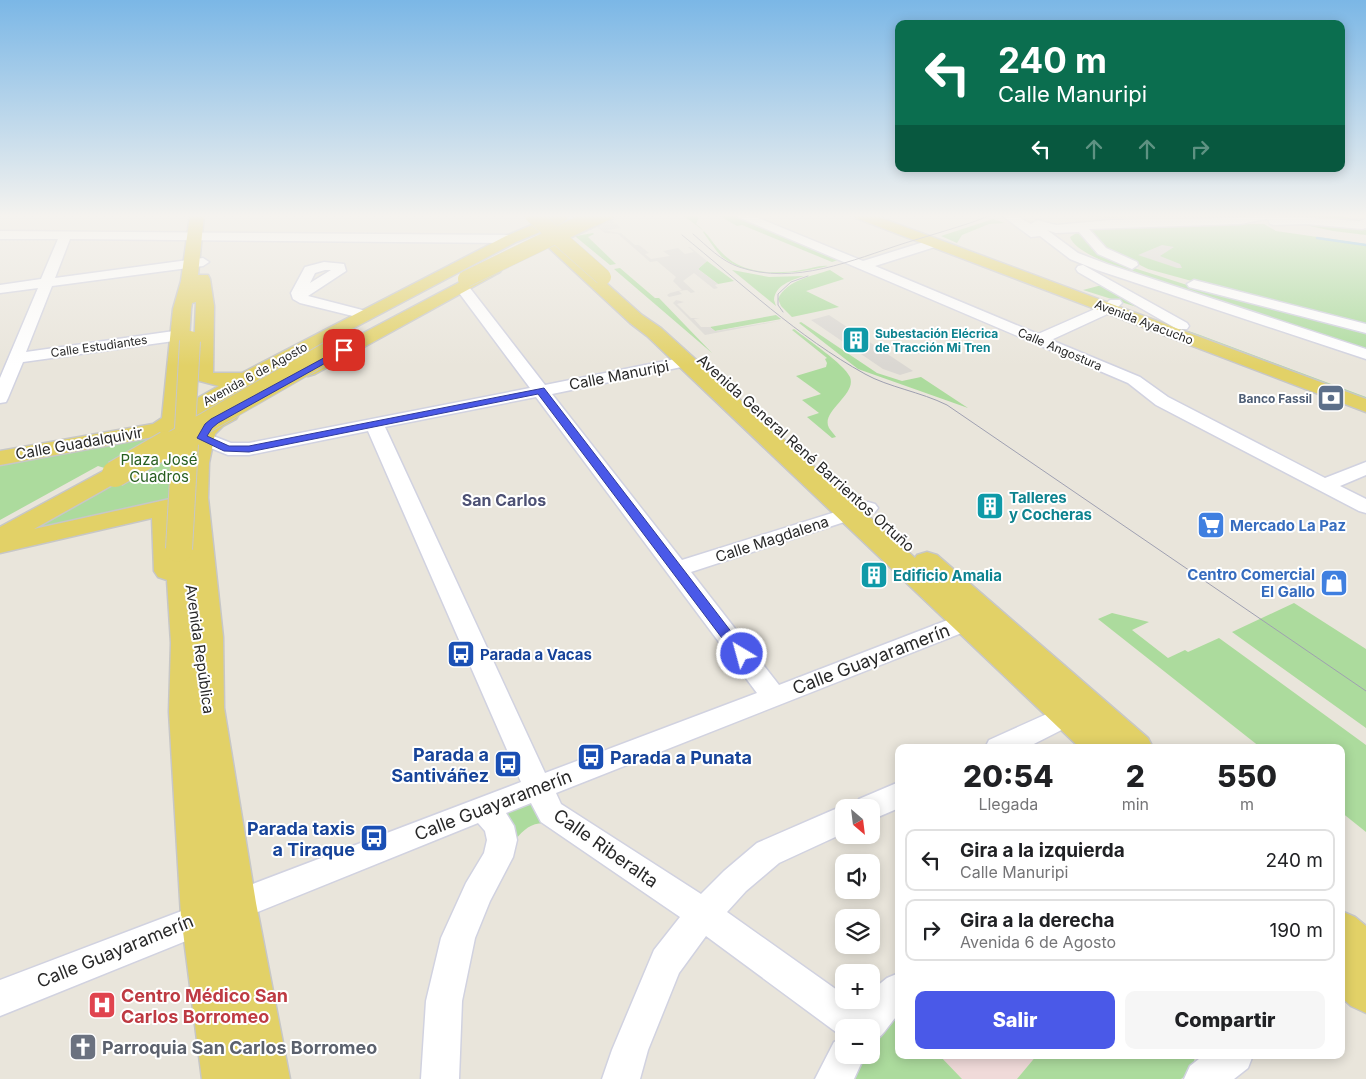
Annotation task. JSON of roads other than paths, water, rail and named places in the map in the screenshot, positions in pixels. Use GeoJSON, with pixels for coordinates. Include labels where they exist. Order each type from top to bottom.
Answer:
{"type":"FeatureCollection","features":[{"type":"Feature","properties":{"kind":"main road"},"geometry":{"type":"LineString","coordinates":[[197,265],[182,309],[189,339],[166,424],[195,432],[208,429]]}},
{"type":"Feature","properties":{"kind":"main road","name":"Avenida 6 de Agosto"},"geometry":{"type":"LineString","coordinates":[[166,424],[245,378],[461,265]]}},
{"type":"Feature","properties":{"kind":"main road","name":"Avenida 6 de Agosto"},"geometry":{"type":"LineString","coordinates":[[0,537],[114,468],[324,349],[487,265]]}},
{"type":"Feature","properties":{"kind":"main road","name":"Avenida 6 de Agosto"},"geometry":{"type":"LineString","coordinates":[[208,429],[466,277],[494,265]]}},
{"type":"Feature","properties":{"kind":"main road","name":"Avenida General René Barrientos Ortuño"},"geometry":{"type":"LineString","coordinates":[[583,265],[636,319],[661,331],[1078,710],[1130,744]]}},
{"type":"Feature","properties":{"kind":"main road"},"geometry":{"type":"LineString","coordinates":[[587,265],[601,277]]}},
{"type":"Feature","properties":{"kind":"main road"},"geometry":{"type":"LineString","coordinates":[[588,265],[644,318],[661,331]]}},
{"type":"Feature","properties":{"kind":"main road","name":"Avenida Ayacucho"},"geometry":{"type":"LineString","coordinates":[[997,265],[1112,306],[1182,326],[1366,394]]}},
{"type":"Feature","properties":{"kind":"main road","name":"Avenida Ayacucho"},"geometry":{"type":"LineString","coordinates":[[1005,265],[1366,406]]}},
{"type":"Feature","properties":{"kind":"main road"},"geometry":{"type":"LineString","coordinates":[[196,271],[205,306],[203,376],[208,379],[224,381],[245,378]]}},
{"type":"Feature","properties":{"kind":"main road","name":"Avenida General René Barrientos Ortuño"},"geometry":{"type":"LineString","coordinates":[[661,331],[685,362],[859,511]]}},
{"type":"Feature","properties":{"kind":"main road","name":"Avenida República"},"geometry":{"type":"LineString","coordinates":[[189,339],[183,549],[186,643],[197,709],[218,910],[225,1079]]}},
{"type":"Feature","properties":{"kind":"main road","name":"Calle Guadalquivir"},"geometry":{"type":"LineString","coordinates":[[0,458],[166,424]]}},
{"type":"Feature","properties":{"kind":"main road"},"geometry":{"type":"LineString","coordinates":[[197,709],[208,637],[196,498],[197,463],[208,429]]}},
{"type":"Feature","properties":{"kind":"main road","name":"Avenida 6 de Agosto"},"geometry":{"type":"LineString","coordinates":[[0,525],[114,468]]}},
{"type":"Feature","properties":{"kind":"main road"},"geometry":{"type":"LineString","coordinates":[[0,545],[184,503],[196,498]]}},
{"type":"Feature","properties":{"kind":"main road"},"geometry":{"type":"LineString","coordinates":[[153,510],[163,512],[165,516],[173,647],[197,709]]}},
{"type":"Feature","properties":{"kind":"main road","name":"Avenida General René Barrientos Ortuño"},"geometry":{"type":"LineString","coordinates":[[1078,710],[1100,744]]}},
{"type":"Feature","properties":{"kind":"main road","name":"Avenida República"},"geometry":{"type":"LineString","coordinates":[[218,910],[267,1079]]}},
{"type":"Feature","properties":{"kind":"main road"},"geometry":{"type":"LineString","coordinates":[[1345,943],[1355,972]]}},
{"type":"Feature","properties":{"kind":"street"},"geometry":{"type":"LineString","coordinates":[[0,398],[9,366],[54,265]]}},
{"type":"Feature","properties":{"kind":"street"},"geometry":{"type":"LineString","coordinates":[[1080,265],[1084,271],[1182,326]]}},
{"type":"Feature","properties":{"kind":"street"},"geometry":{"type":"LineString","coordinates":[[1100,265],[1366,354]]}},
{"type":"Feature","properties":{"kind":"street"},"geometry":{"type":"LineString","coordinates":[[1136,265],[1156,274],[1366,328]]}},
{"type":"Feature","properties":{"kind":"street","name":"Calle Angostura"},"geometry":{"type":"LineString","coordinates":[[862,266],[1134,380],[1162,401],[1366,508]]}},
{"type":"Feature","properties":{"kind":"street"},"geometry":{"type":"LineString","coordinates":[[0,289],[47,282],[196,271]]}},
{"type":"Feature","properties":{"kind":"street"},"geometry":{"type":"LineString","coordinates":[[466,277],[540,390],[774,697]]}},
{"type":"Feature","properties":{"kind":"street"},"geometry":{"type":"LineString","coordinates":[[298,296],[305,300],[365,315]]}},
{"type":"Feature","properties":{"kind":"street"},"geometry":{"type":"LineString","coordinates":[[1038,340],[1112,306]]}},
{"type":"Feature","properties":{"kind":"street","name":"Calle Estudiantes"},"geometry":{"type":"LineString","coordinates":[[9,366],[189,339]]}},
{"type":"Feature","properties":{"kind":"street","name":"Calle Manuripi"},"geometry":{"type":"LineString","coordinates":[[208,429],[217,446],[239,450],[685,362]]}},
{"type":"Feature","properties":{"kind":"street","name":"Calle Riberalta"},"geometry":{"type":"LineString","coordinates":[[374,423],[538,788],[552,813],[703,914],[848,1019]]}},
{"type":"Feature","properties":{"kind":"street"},"geometry":{"type":"LineString","coordinates":[[1325,485],[1366,468]]}},
{"type":"Feature","properties":{"kind":"street","name":"Calle Magdalena"},"geometry":{"type":"LineString","coordinates":[[677,569],[859,511]]}},
{"type":"Feature","properties":{"kind":"street","name":"Calle Guayaramerín"},"geometry":{"type":"LineString","coordinates":[[0,998],[218,910],[976,618]]}},
{"type":"Feature","properties":{"kind":"street"},"geometry":{"type":"LineString","coordinates":[[1007,744],[1078,710]]}},
{"type":"Feature","properties":{"kind":"street"},"geometry":{"type":"LineString","coordinates":[[880,803],[895,796]]}},
{"type":"Feature","properties":{"kind":"street"},"geometry":{"type":"LineString","coordinates":[[440,1079],[444,1001],[458,938],[477,893],[498,856],[502,840],[499,826],[484,809]]}},
{"type":"Feature","properties":{"kind":"street"},"geometry":{"type":"LineString","coordinates":[[622,1079],[630,1050],[666,962],[703,914],[735,881],[768,852],[835,823]]}},
{"type":"Feature","properties":{"kind":"street"},"geometry":{"type":"LineString","coordinates":[[871,1019],[879,1008],[895,994]]}},
{"type":"Feature","properties":{"kind":"street"},"geometry":{"type":"LineString","coordinates":[[834,1079],[843,1064]]}},
{"type":"Feature","properties":{"kind":"tram line"},"geometry":{"type":"LineString","coordinates":[[718,265],[770,309],[840,359],[874,379],[947,405],[1366,691]]}},
{"type":"Feature","properties":{"kind":"tram line"},"geometry":{"type":"LineString","coordinates":[[735,265],[760,272],[781,274],[834,265]]}},
{"type":"Feature","properties":{"kind":"tram line"},"geometry":{"type":"LineString","coordinates":[[783,312],[778,305],[778,294],[791,282],[808,276]]}},
{"type":"Feature","properties":{"kind":"place","name":"Subestación Elécrica de Tracción Mi Tren"},"geometry":{"type":"Point","coordinates":[856,340]}},
{"type":"Feature","properties":{"kind":"place","name":"Banco Fassil"},"geometry":{"type":"Point","coordinates":[1331,398]}},
{"type":"Feature","properties":{"kind":"place","name":"Talleres y Cocheras"},"geometry":{"type":"Point","coordinates":[990,506]}},
{"type":"Feature","properties":{"kind":"place","name":"Mercado La Paz"},"geometry":{"type":"Point","coordinates":[1211,525]}},
{"type":"Feature","properties":{"kind":"place","name":"Edificio Amalia"},"geometry":{"type":"Point","coordinates":[874,575]}},
{"type":"Feature","properties":{"kind":"place","name":"Centro Comercial El Gallo"},"geometry":{"type":"Point","coordinates":[1334,583]}},
{"type":"Feature","properties":{"kind":"place","name":"Parada a Vacas"},"geometry":{"type":"Point","coordinates":[461,654]}},
{"type":"Feature","properties":{"kind":"place","name":"Parada a Punata"},"geometry":{"type":"Point","coordinates":[591,757]}},
{"type":"Feature","properties":{"kind":"place","name":"Parada a Santiváñez"},"geometry":{"type":"Point","coordinates":[508,764]}},
{"type":"Feature","properties":{"kind":"place","name":"Parada taxis a Tiraque"},"geometry":{"type":"Point","coordinates":[374,838]}},
{"type":"Feature","properties":{"kind":"place","name":"Centro Médico San Carlos Borromeo"},"geometry":{"type":"Point","coordinates":[102,1005]}},
{"type":"Feature","properties":{"kind":"place","name":"Parroquia San Carlos Borromeo"},"geometry":{"type":"Point","coordinates":[83,1047]}},
{"type":"Feature","properties":{"kind":"district","name":"San Carlos"},"geometry":{"type":"Point","coordinates":[504,500]}},
{"type":"Feature","properties":{"kind":"park label","name":"Plaza José Cuadros"},"geometry":{"type":"Point","coordinates":[159,468]}}]}
